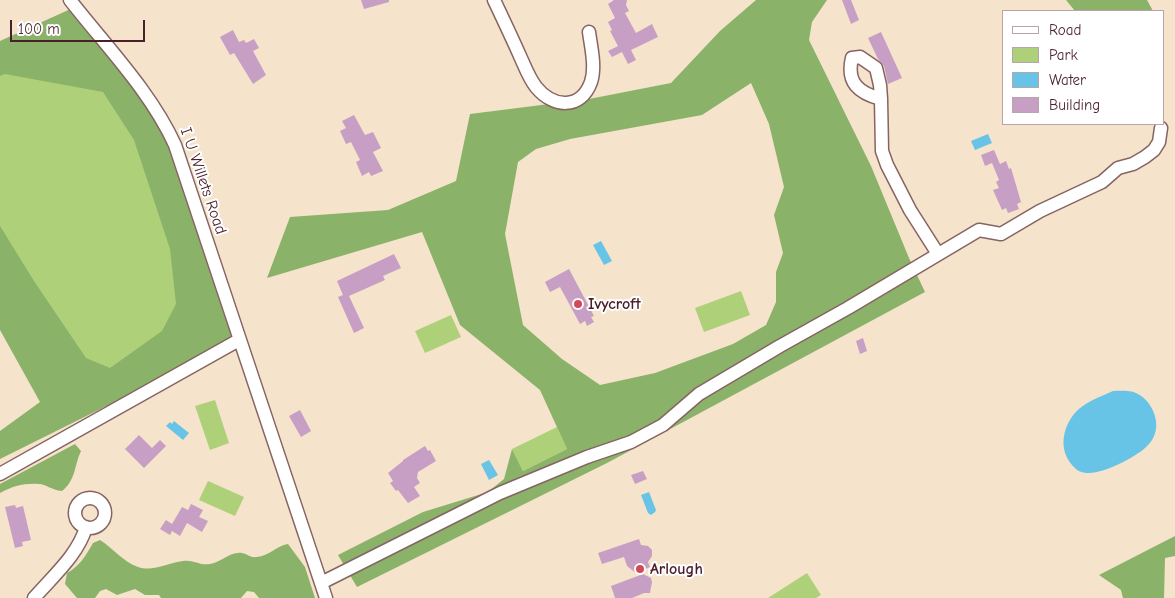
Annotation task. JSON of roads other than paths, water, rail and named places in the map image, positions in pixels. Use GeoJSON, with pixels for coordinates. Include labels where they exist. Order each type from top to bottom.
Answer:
{"type":"FeatureCollection","features":[{"type":"Feature","properties":{"kind":"street","name":"I U Willets Road"},"geometry":{"type":"LineString","coordinates":[[70,0],[130,75],[167,127],[326,598]]}},
{"type":"Feature","properties":{"kind":"street"},"geometry":{"type":"LineString","coordinates":[[494,0],[531,79],[540,92],[552,101],[567,103],[580,98],[591,82],[592,60],[588,32]]}},
{"type":"Feature","properties":{"kind":"street"},"geometry":{"type":"LineString","coordinates":[[881,99],[882,151],[887,165],[910,210],[938,254]]}},
{"type":"Feature","properties":{"kind":"street"},"geometry":{"type":"LineString","coordinates":[[321,583],[500,493],[587,457],[631,442],[663,425],[699,394],[979,230],[1001,234],[1040,211],[1102,182],[1118,168],[1133,164],[1154,150],[1159,142],[1161,128]]}},
{"type":"Feature","properties":{"kind":"street"},"geometry":{"type":"LineString","coordinates":[[0,474],[240,340]]}},
{"type":"Feature","properties":{"kind":"street"},"geometry":{"type":"LineString","coordinates":[[34,598],[77,550],[83,540],[86,527]]}},
{"type":"Feature","properties":{"kind":"water"},"geometry":{"type":"Polygon","coordinates":[[[988,134],[992,143],[975,150],[971,141],[988,134]]]}},
{"type":"Feature","properties":{"kind":"water"},"geometry":{"type":"Polygon","coordinates":[[[601,241],[612,261],[604,265],[593,245],[601,241]]]}},
{"type":"Feature","properties":{"kind":"water"},"geometry":{"type":"Polygon","coordinates":[[[1113,391],[1133,392],[1148,402],[1152,408],[1156,423],[1153,438],[1138,454],[1121,463],[1096,472],[1086,473],[1079,471],[1072,465],[1065,453],[1064,439],[1067,426],[1074,414],[1082,406],[1113,391]]]}},
{"type":"Feature","properties":{"kind":"water"},"geometry":{"type":"Polygon","coordinates":[[[174,421],[189,433],[183,440],[166,426],[174,421]]]}},
{"type":"Feature","properties":{"kind":"water"},"geometry":{"type":"Polygon","coordinates":[[[489,460],[498,475],[489,480],[481,464],[489,460]]]}},
{"type":"Feature","properties":{"kind":"water"},"geometry":{"type":"Polygon","coordinates":[[[649,492],[656,510],[651,515],[648,513],[641,495],[649,492]]]}},
{"type":"Feature","properties":{"kind":"place","name":"Ivycroft"},"geometry":{"type":"Point","coordinates":[578,304]}},
{"type":"Feature","properties":{"kind":"place","name":"Arlough"},"geometry":{"type":"Point","coordinates":[640,569]}}]}
